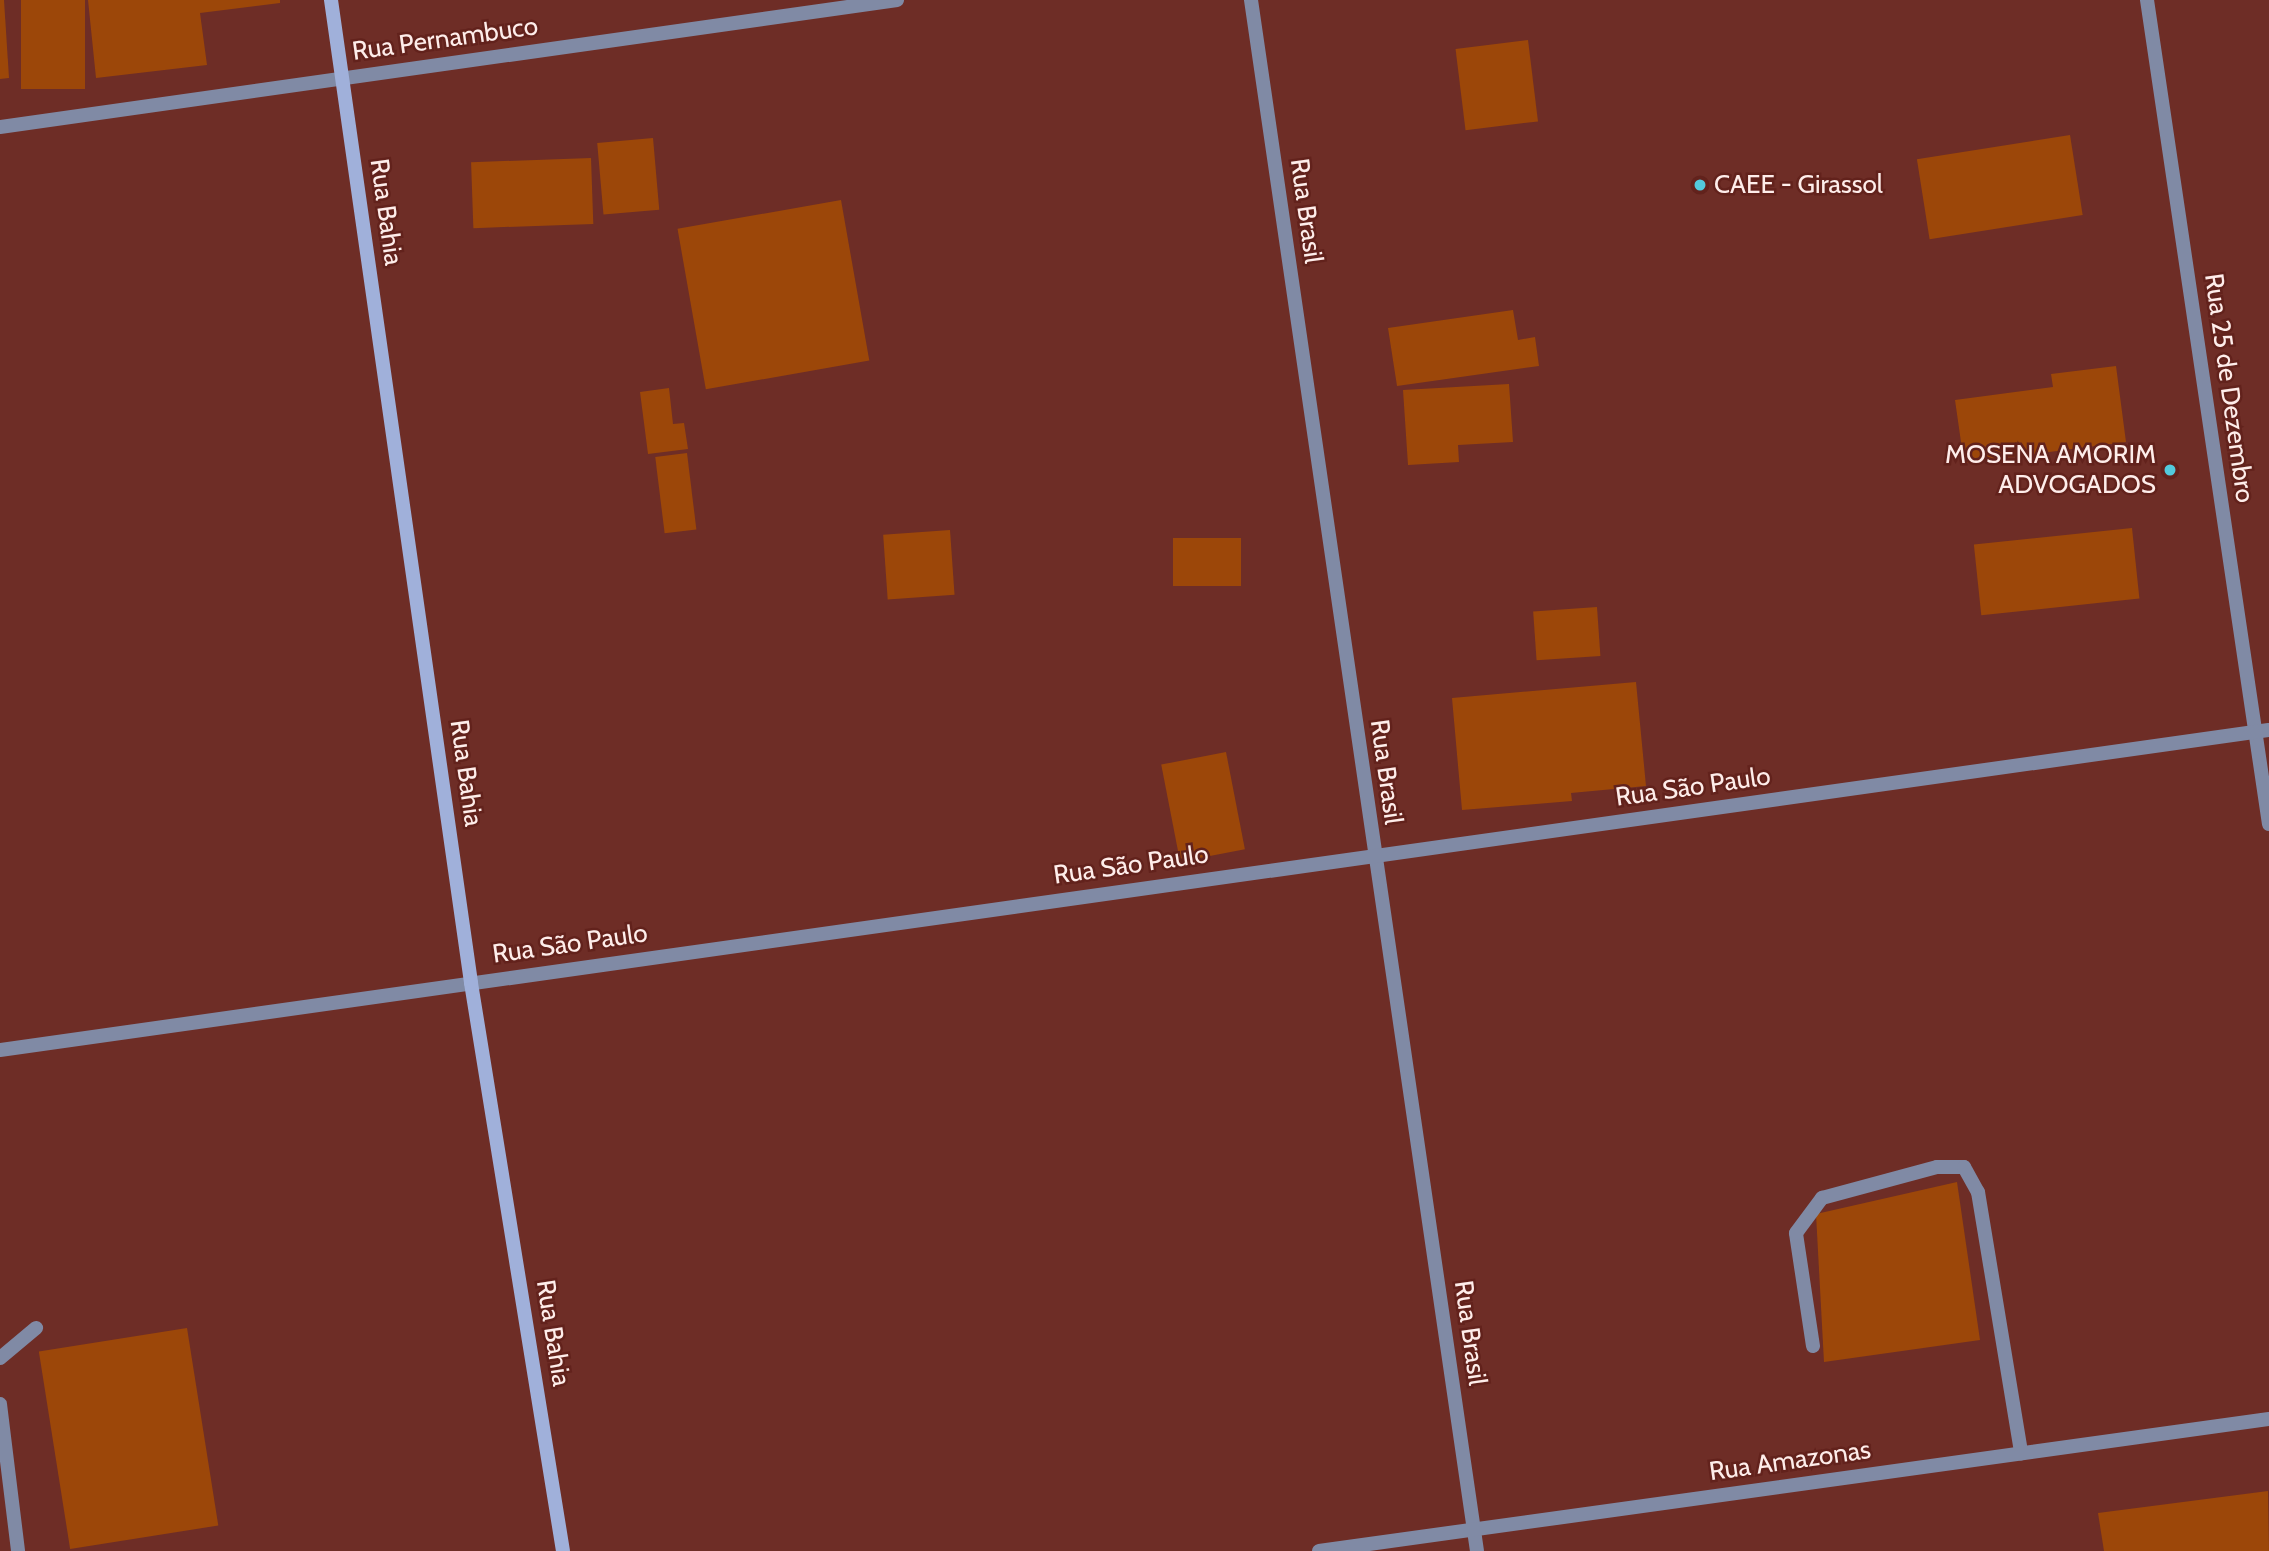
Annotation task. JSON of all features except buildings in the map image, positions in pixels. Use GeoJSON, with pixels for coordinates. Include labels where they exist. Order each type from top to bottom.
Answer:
{"type":"FeatureCollection","features":[{"type":"Feature","properties":{"kind":"main road","name":"Rua Bahia"},"geometry":{"type":"LineString","coordinates":[[331,0],[471,983],[564,1551]]}},
{"type":"Feature","properties":{"kind":"street","name":"Rua Pernambuco"},"geometry":{"type":"LineString","coordinates":[[0,127],[897,0]]}},
{"type":"Feature","properties":{"kind":"street","name":"Rua Brasil"},"geometry":{"type":"LineString","coordinates":[[1251,0],[1374,856],[1478,1551]]}},
{"type":"Feature","properties":{"kind":"street","name":"Rua 25 de Dezembro"},"geometry":{"type":"LineString","coordinates":[[2147,0],[2262,731],[2269,824]]}},
{"type":"Feature","properties":{"kind":"street","name":"Rua São Paulo"},"geometry":{"type":"LineString","coordinates":[[0,1050],[2262,731]]}},
{"type":"Feature","properties":{"kind":"street"},"geometry":{"type":"LineString","coordinates":[[1812,1346],[1796,1233],[1822,1198],[1937,1167],[1964,1167],[1978,1192],[2021,1453]]}},
{"type":"Feature","properties":{"kind":"street"},"geometry":{"type":"LineString","coordinates":[[0,1358],[36,1328]]}},
{"type":"Feature","properties":{"kind":"street"},"geometry":{"type":"LineString","coordinates":[[0,1405],[18,1551]]}},
{"type":"Feature","properties":{"kind":"street","name":"Rua Amazonas"},"geometry":{"type":"LineString","coordinates":[[1319,1551],[2269,1419]]}},
{"type":"Feature","properties":{"kind":"place","name":"CAEE - Girassol"},"geometry":{"type":"Point","coordinates":[1700,185]}},
{"type":"Feature","properties":{"kind":"place","name":"MOSENA AMORIM ADVOGADOS"},"geometry":{"type":"Point","coordinates":[2170,470]}}]}
